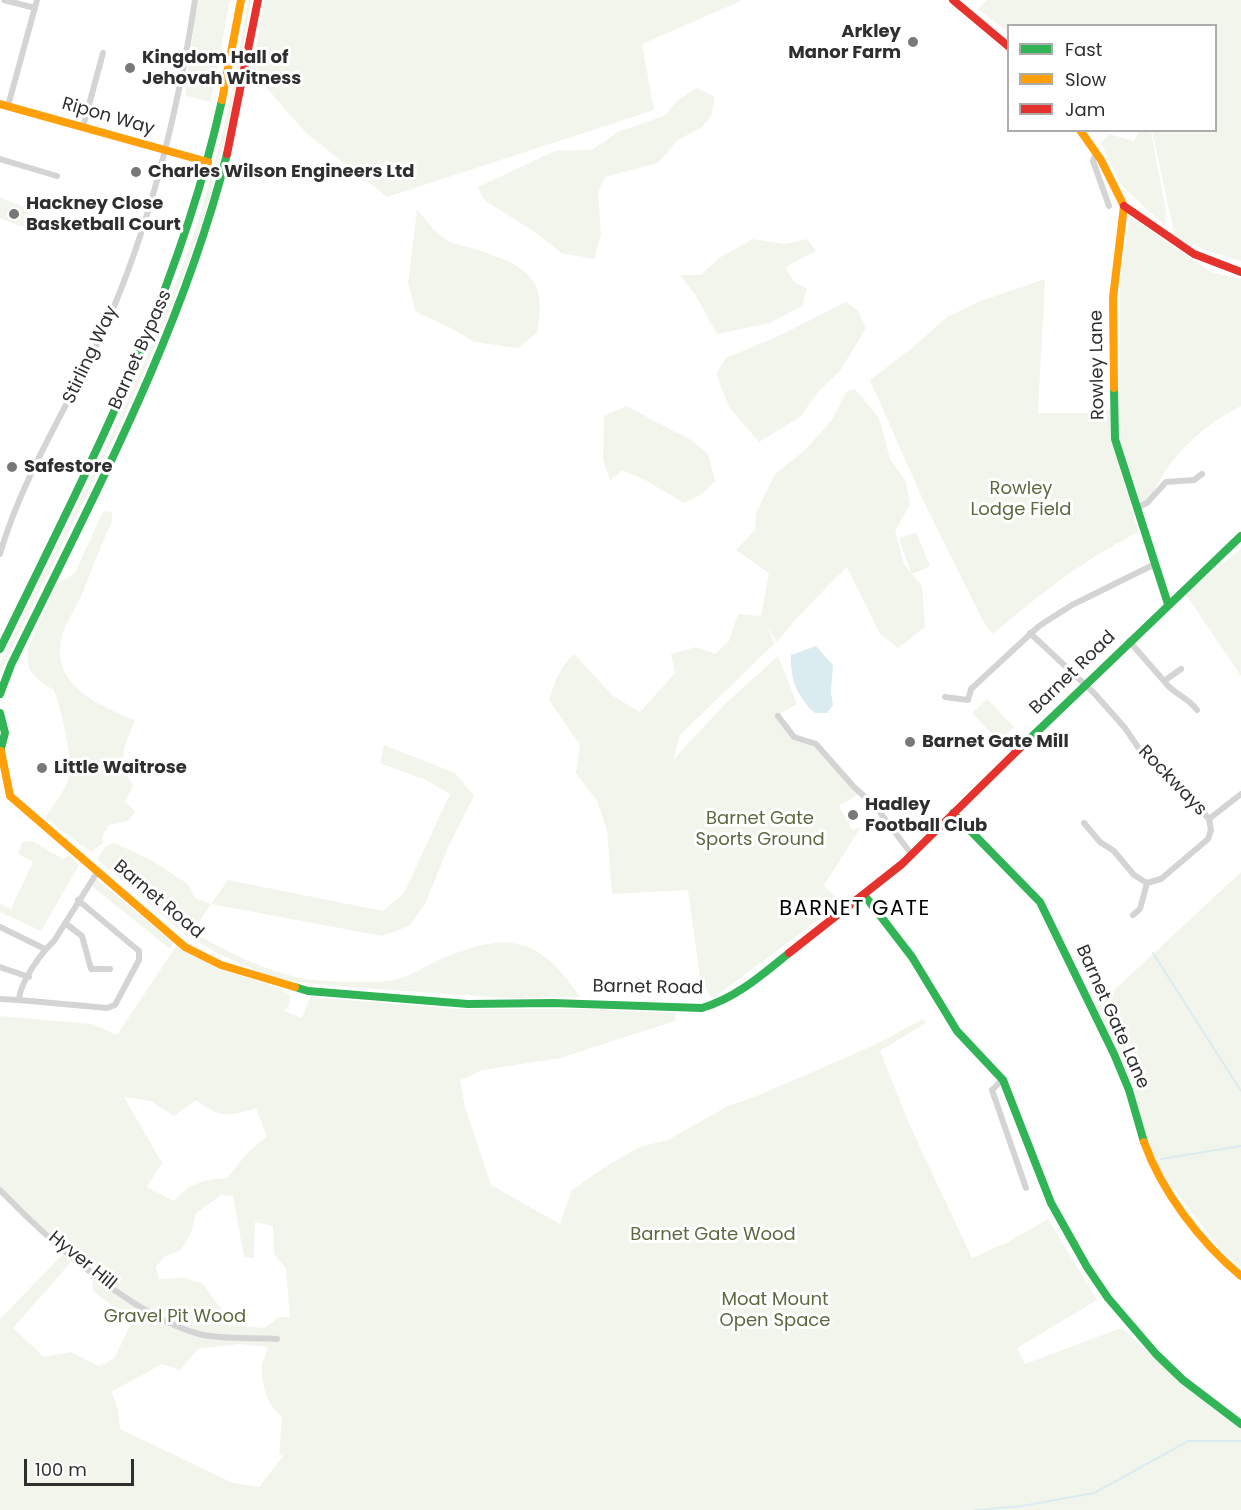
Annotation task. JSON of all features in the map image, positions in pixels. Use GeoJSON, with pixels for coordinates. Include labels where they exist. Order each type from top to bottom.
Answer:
{"type":"FeatureCollection","features":[{"type":"Feature","properties":{"kind":"main road","name":"Barnet Bypass"},"geometry":{"type":"LineString","coordinates":[[0,648],[138,360],[178,257],[208,162],[223,99],[241,0]]}},
{"type":"Feature","properties":{"kind":"main road","name":"Barnet Bypass"},"geometry":{"type":"LineString","coordinates":[[0,694],[11,665],[146,383],[185,290],[213,209],[232,139],[258,0]]}},
{"type":"Feature","properties":{"kind":"main road"},"geometry":{"type":"LineString","coordinates":[[953,0],[1007,45]]}},
{"type":"Feature","properties":{"kind":"main road","name":"Ripon Way"},"geometry":{"type":"LineString","coordinates":[[4,105],[208,162]]}},
{"type":"Feature","properties":{"kind":"main road"},"geometry":{"type":"LineString","coordinates":[[1081,132],[1096,153],[1124,206],[1194,254],[1241,272]]}},
{"type":"Feature","properties":{"kind":"main road","name":"Rowley Lane"},"geometry":{"type":"LineString","coordinates":[[1124,206],[1113,298],[1115,439],[1168,604]]}},
{"type":"Feature","properties":{"kind":"main road","name":"Barnet Road"},"geometry":{"type":"LineString","coordinates":[[0,794],[10,796],[185,947],[221,965],[308,991],[468,1004],[553,1003],[682,1008],[711,1006],[751,984],[865,896],[912,855],[1129,641],[1241,536]]}},
{"type":"Feature","properties":{"kind":"main road"},"geometry":{"type":"LineString","coordinates":[[0,713],[5,733],[1,751],[10,796]]}},
{"type":"Feature","properties":{"kind":"main road","name":"Barnet Gate Lane"},"geometry":{"type":"LineString","coordinates":[[953,813],[1040,902],[1118,1063],[1154,1167],[1193,1226],[1228,1266],[1241,1276]]}},
{"type":"Feature","properties":{"kind":"main road"},"geometry":{"type":"LineString","coordinates":[[865,896],[911,955],[959,1033],[995,1067],[1003,1079],[1027,1135],[1051,1202],[1103,1288],[1155,1356],[1197,1392],[1241,1424]]}},
{"type":"Feature","properties":{"kind":"street"},"geometry":{"type":"LineString","coordinates":[[4,0],[35,8]]}},
{"type":"Feature","properties":{"kind":"street"},"geometry":{"type":"LineString","coordinates":[[4,105],[37,0]]}},
{"type":"Feature","properties":{"kind":"street","name":"Stirling Way"},"geometry":{"type":"LineString","coordinates":[[0,554],[14,511],[76,390],[111,313],[139,239],[167,151],[195,0]]}},
{"type":"Feature","properties":{"kind":"street"},"geometry":{"type":"LineString","coordinates":[[83,127],[103,53]]}},
{"type":"Feature","properties":{"kind":"street"},"geometry":{"type":"LineString","coordinates":[[1096,153],[1093,161],[1109,206]]}},
{"type":"Feature","properties":{"kind":"street"},"geometry":{"type":"LineString","coordinates":[[0,159],[57,176]]}},
{"type":"Feature","properties":{"kind":"street"},"geometry":{"type":"LineString","coordinates":[[1136,508],[1147,503],[1166,482],[1194,480],[1202,474]]}},
{"type":"Feature","properties":{"kind":"street"},"geometry":{"type":"LineString","coordinates":[[945,697],[968,700],[971,689],[1030,633],[1072,605],[1155,564]]}},
{"type":"Feature","properties":{"kind":"street","name":"Rockways"},"geometry":{"type":"LineString","coordinates":[[1030,633],[1125,728],[1146,759],[1176,780],[1209,819],[1211,830],[1208,839],[1161,879],[1147,883]]}},
{"type":"Feature","properties":{"kind":"street"},"geometry":{"type":"LineString","coordinates":[[1129,641],[1173,693],[1190,701],[1197,710]]}},
{"type":"Feature","properties":{"kind":"street"},"geometry":{"type":"LineString","coordinates":[[1164,681],[1181,669]]}},
{"type":"Feature","properties":{"kind":"street"},"geometry":{"type":"LineString","coordinates":[[778,716],[794,737],[816,744],[854,787],[876,807],[912,855]]}},
{"type":"Feature","properties":{"kind":"street"},"geometry":{"type":"LineString","coordinates":[[1209,819],[1241,794]]}},
{"type":"Feature","properties":{"kind":"street"},"geometry":{"type":"LineString","coordinates":[[1084,823],[1100,842],[1114,851],[1134,875],[1147,883],[1140,909],[1133,915]]}},
{"type":"Feature","properties":{"kind":"street"},"geometry":{"type":"LineString","coordinates":[[1092,832],[1099,825]]}},
{"type":"Feature","properties":{"kind":"street"},"geometry":{"type":"LineString","coordinates":[[19,1000],[45,949],[65,923],[98,871]]}},
{"type":"Feature","properties":{"kind":"street"},"geometry":{"type":"LineString","coordinates":[[0,999],[107,1008],[116,1005],[138,960],[139,951],[78,900]]}},
{"type":"Feature","properties":{"kind":"street"},"geometry":{"type":"LineString","coordinates":[[65,923],[82,936],[91,969],[110,969]]}},
{"type":"Feature","properties":{"kind":"street"},"geometry":{"type":"LineString","coordinates":[[0,927],[45,949]]}},
{"type":"Feature","properties":{"kind":"street"},"geometry":{"type":"LineString","coordinates":[[0,967],[29,977]]}},
{"type":"Feature","properties":{"kind":"street"},"geometry":{"type":"LineString","coordinates":[[1003,1079],[992,1090],[1026,1188]]}},
{"type":"Feature","properties":{"kind":"street","name":"Hyver Hill"},"geometry":{"type":"LineString","coordinates":[[0,1190],[94,1273],[154,1314],[201,1335],[277,1339]]}},
{"type":"Feature","properties":{"kind":"green space"},"geometry":{"type":"Polygon","coordinates":[[[198,0],[230,0],[211,102],[186,96],[185,85],[198,0]]]}},
{"type":"Feature","properties":{"kind":"green space"},"geometry":{"type":"Polygon","coordinates":[[[248,0],[251,0],[224,142],[210,198],[180,284],[133,397],[0,673],[0,664],[145,360],[186,256],[197,225],[223,130],[248,0]]]}},
{"type":"Feature","properties":{"kind":"green space"},"geometry":{"type":"Polygon","coordinates":[[[264,0],[743,0],[642,44],[654,110],[387,197],[306,133],[252,71],[264,0]]]}},
{"type":"Feature","properties":{"kind":"green space"},"geometry":{"type":"Polygon","coordinates":[[[987,0],[1241,0],[1241,261],[1208,251],[1175,237],[1152,132],[1217,132],[1217,24],[1007,24],[1007,31],[978,9],[987,0]]]}},
{"type":"Feature","properties":{"kind":"green space"},"geometry":{"type":"Polygon","coordinates":[[[697,88],[715,97],[711,116],[702,127],[678,140],[658,163],[605,177],[598,192],[601,235],[594,259],[561,253],[539,235],[483,199],[478,187],[555,151],[592,150],[618,132],[664,116],[678,100],[697,88]]]}},
{"type":"Feature","properties":{"kind":"green space"},"geometry":{"type":"Polygon","coordinates":[[[1138,132],[1151,132],[1166,212],[1165,226],[1122,186],[1101,143],[1109,134],[1134,141],[1138,132]]]}},
{"type":"Feature","properties":{"kind":"green space","name":"Hackney Close Basketball Court"},"geometry":{"type":"Polygon","coordinates":[[[0,197],[30,210],[23,227],[0,218],[0,197]]]}},
{"type":"Feature","properties":{"kind":"green space"},"geometry":{"type":"Polygon","coordinates":[[[417,210],[446,240],[505,260],[528,275],[539,297],[540,313],[537,333],[518,348],[474,342],[453,329],[416,312],[408,283],[417,210]]]}},
{"type":"Feature","properties":{"kind":"green space"},"geometry":{"type":"Polygon","coordinates":[[[1130,217],[1211,272],[1241,279],[1241,406],[1220,418],[1193,439],[1169,466],[1150,497],[1141,502],[1121,441],[1119,406],[1120,280],[1130,217]]]}},
{"type":"Feature","properties":{"kind":"green space"},"geometry":{"type":"Polygon","coordinates":[[[753,239],[785,244],[807,239],[816,251],[785,267],[795,283],[807,288],[802,306],[770,323],[717,334],[695,294],[680,275],[701,275],[719,258],[753,239]]]}},
{"type":"Feature","properties":{"kind":"green space","name":"Rowley Lodge Field"},"geometry":{"type":"Polygon","coordinates":[[[1045,279],[1038,413],[1094,413],[1112,408],[1113,443],[1138,532],[1062,578],[993,634],[983,621],[923,500],[870,380],[947,317],[978,302],[1045,279]]]}},
{"type":"Feature","properties":{"kind":"green space"},"geometry":{"type":"Polygon","coordinates":[[[846,302],[858,311],[866,328],[840,371],[818,392],[800,417],[759,442],[729,407],[716,374],[726,358],[781,335],[846,302]]]}},
{"type":"Feature","properties":{"kind":"green space","name":"Barnet Gate Sports Ground"},"geometry":{"type":"Polygon","coordinates":[[[855,389],[879,418],[890,459],[906,482],[910,505],[895,531],[904,564],[911,573],[899,539],[916,532],[930,566],[912,574],[922,586],[925,627],[898,648],[880,634],[847,567],[777,642],[766,625],[775,643],[680,735],[673,760],[725,704],[778,656],[797,704],[778,715],[795,737],[816,744],[861,793],[839,806],[852,830],[861,827],[824,885],[834,896],[844,901],[712,999],[700,978],[688,890],[612,894],[607,830],[597,801],[576,773],[580,745],[549,700],[558,675],[574,654],[613,696],[640,712],[675,673],[671,654],[696,647],[715,654],[729,641],[738,614],[761,616],[769,573],[736,550],[755,530],[756,513],[775,474],[804,451],[832,420],[847,391],[855,389]]]}},
{"type":"Feature","properties":{"kind":"green space"},"geometry":{"type":"Polygon","coordinates":[[[626,406],[691,440],[708,454],[715,481],[702,494],[684,503],[645,480],[622,470],[610,481],[603,459],[604,416],[626,406]]]}},
{"type":"Feature","properties":{"kind":"green space"},"geometry":{"type":"Polygon","coordinates":[[[103,511],[112,512],[112,522],[82,594],[65,627],[60,646],[61,662],[67,676],[89,698],[135,720],[125,746],[123,761],[133,785],[125,802],[135,811],[130,820],[109,825],[102,837],[103,843],[91,852],[45,818],[67,783],[70,760],[63,721],[54,690],[42,683],[29,669],[27,650],[57,584],[75,573],[103,511]]]}},
{"type":"Feature","properties":{"kind":"green space"},"geometry":{"type":"Polygon","coordinates":[[[1241,549],[1241,676],[1185,593],[1241,549]]]}},
{"type":"Feature","properties":{"kind":"green space"},"geometry":{"type":"Polygon","coordinates":[[[987,699],[1014,727],[999,741],[972,713],[987,699]]]}},
{"type":"Feature","properties":{"kind":"green space"},"geometry":{"type":"Polygon","coordinates":[[[384,745],[455,773],[474,796],[450,843],[425,904],[409,926],[382,936],[211,904],[228,880],[383,911],[404,893],[450,794],[426,780],[380,763],[384,745]]]}},
{"type":"Feature","properties":{"kind":"green space"},"geometry":{"type":"Polygon","coordinates":[[[32,841],[63,859],[70,855],[79,865],[41,931],[0,912],[0,904],[11,909],[33,862],[18,854],[22,842],[32,841]]]}},
{"type":"Feature","properties":{"kind":"green space"},"geometry":{"type":"Polygon","coordinates":[[[114,843],[151,860],[188,884],[195,898],[211,904],[193,931],[247,960],[291,976],[334,981],[395,980],[469,949],[507,942],[523,945],[552,962],[580,997],[510,998],[344,987],[290,981],[262,973],[221,955],[187,936],[97,859],[105,847],[114,843]]]}},
{"type":"Feature","properties":{"kind":"green space"},"geometry":{"type":"Polygon","coordinates":[[[1241,872],[1241,1267],[1220,1249],[1160,1171],[1146,1140],[1133,1085],[1096,1007],[1241,872]]]}},
{"type":"Feature","properties":{"kind":"green space"},"geometry":{"type":"Polygon","coordinates":[[[96,879],[173,942],[172,946],[169,948],[93,887],[91,883],[96,879]]]}},
{"type":"Feature","properties":{"kind":"green space","name":"Moat Mount Open Space"},"geometry":{"type":"Polygon","coordinates":[[[177,945],[219,969],[277,987],[290,995],[289,1006],[284,1011],[302,1018],[310,997],[459,1009],[585,1009],[676,1013],[675,1021],[560,1058],[483,1070],[460,1080],[465,1107],[491,1185],[560,1224],[572,1190],[639,1147],[668,1140],[728,1106],[757,1096],[877,1044],[923,1019],[926,1023],[880,1051],[910,1126],[972,1258],[1008,1242],[1048,1219],[1097,1300],[1017,1348],[1025,1364],[1123,1329],[1194,1394],[1241,1427],[1241,1510],[0,1510],[0,1319],[62,1255],[71,1262],[13,1328],[44,1357],[71,1352],[99,1366],[114,1359],[137,1312],[115,1308],[93,1291],[93,1273],[0,1190],[0,1016],[92,1024],[117,1035],[177,945]],[[124,1097],[162,1163],[147,1187],[174,1201],[186,1190],[198,1184],[227,1178],[248,1152],[267,1136],[256,1108],[224,1114],[211,1110],[196,1100],[174,1116],[151,1101],[124,1097]],[[221,1195],[196,1213],[191,1233],[181,1250],[164,1257],[156,1267],[159,1279],[186,1278],[203,1284],[225,1314],[228,1325],[264,1328],[279,1317],[290,1317],[286,1268],[274,1254],[273,1226],[255,1222],[254,1258],[244,1257],[233,1196],[221,1195]],[[239,1344],[198,1349],[180,1370],[162,1364],[111,1392],[118,1408],[120,1429],[233,1483],[259,1487],[283,1456],[279,1454],[282,1417],[269,1401],[262,1379],[262,1365],[268,1347],[239,1344]]]}},
{"type":"Feature","properties":{"kind":"shaded area"},"geometry":{"type":"Polygon","coordinates":[[[816,646],[833,665],[831,693],[833,705],[827,713],[815,713],[799,694],[793,680],[791,655],[816,646]]]}},
{"type":"Feature","properties":{"kind":"waterway"},"geometry":{"type":"LineString","coordinates":[[1153,953],[1241,1091]]}},
{"type":"Feature","properties":{"kind":"waterway"},"geometry":{"type":"LineString","coordinates":[[1161,1159],[1241,1146]]}},
{"type":"Feature","properties":{"kind":"waterway"},"geometry":{"type":"LineString","coordinates":[[975,1510],[1022,1506],[1094,1493],[1188,1441],[1241,1441]]}},
{"type":"Feature","properties":{"kind":"traffic: fast"},"geometry":{"type":"LineString","coordinates":[[0,649],[97,448],[156,313],[204,173],[222,100]]}},
{"type":"Feature","properties":{"kind":"traffic: fast"},"geometry":{"type":"LineString","coordinates":[[0,694],[11,665],[103,478],[160,351],[208,221],[227,154]]}},
{"type":"Feature","properties":{"kind":"traffic: fast"},"geometry":{"type":"LineString","coordinates":[[1114,388],[1115,439],[1168,604]]}},
{"type":"Feature","properties":{"kind":"traffic: fast"},"geometry":{"type":"LineString","coordinates":[[1019,749],[1241,536]]}},
{"type":"Feature","properties":{"kind":"traffic: fast"},"geometry":{"type":"LineString","coordinates":[[0,713],[5,733],[0,752]]}},
{"type":"Feature","properties":{"kind":"traffic: fast"},"geometry":{"type":"LineString","coordinates":[[953,813],[1040,902],[1114,1054],[1129,1090],[1144,1142]]}},
{"type":"Feature","properties":{"kind":"traffic: fast"},"geometry":{"type":"LineString","coordinates":[[865,896],[912,957],[957,1031],[1003,1080],[1051,1203],[1087,1267],[1108,1298],[1156,1354],[1183,1380],[1241,1424]]}},
{"type":"Feature","properties":{"kind":"traffic: fast"},"geometry":{"type":"LineString","coordinates":[[295,987],[308,991],[468,1004],[553,1003],[702,1008],[737,992],[789,953]]}},
{"type":"Feature","properties":{"kind":"traffic: slow"},"geometry":{"type":"LineString","coordinates":[[222,100],[241,0]]}},
{"type":"Feature","properties":{"kind":"traffic: slow"},"geometry":{"type":"LineString","coordinates":[[0,104],[208,162]]}},
{"type":"Feature","properties":{"kind":"traffic: slow"},"geometry":{"type":"LineString","coordinates":[[1081,132],[1101,160],[1124,206],[1113,298],[1114,388]]}},
{"type":"Feature","properties":{"kind":"traffic: slow"},"geometry":{"type":"LineString","coordinates":[[1,751],[10,796],[185,947],[221,965],[295,987]]}},
{"type":"Feature","properties":{"kind":"traffic: slow"},"geometry":{"type":"LineString","coordinates":[[1144,1142],[1161,1179],[1184,1215],[1211,1248],[1241,1276]]}},
{"type":"Feature","properties":{"kind":"traffic: jam"},"geometry":{"type":"LineString","coordinates":[[227,154],[258,0]]}},
{"type":"Feature","properties":{"kind":"traffic: jam"},"geometry":{"type":"LineString","coordinates":[[953,0],[1007,45]]}},
{"type":"Feature","properties":{"kind":"traffic: jam"},"geometry":{"type":"LineString","coordinates":[[1124,206],[1194,254],[1241,272]]}},
{"type":"Feature","properties":{"kind":"traffic: jam"},"geometry":{"type":"LineString","coordinates":[[789,953],[902,864],[1019,749]]}},
{"type":"Feature","properties":{"kind":"place","name":"Arkley Manor Farm"},"geometry":{"type":"Point","coordinates":[913,42]}},
{"type":"Feature","properties":{"kind":"place","name":"Kingdom Hall of Jehovah Witness"},"geometry":{"type":"Point","coordinates":[130,68]}},
{"type":"Feature","properties":{"kind":"place","name":"Charles Wilson Engineers Ltd"},"geometry":{"type":"Point","coordinates":[136,172]}},
{"type":"Feature","properties":{"kind":"place","name":"Hackney Close Basketball Court"},"geometry":{"type":"Point","coordinates":[14,214]}},
{"type":"Feature","properties":{"kind":"place","name":"Safestore"},"geometry":{"type":"Point","coordinates":[12,467]}},
{"type":"Feature","properties":{"kind":"place","name":"Barnet Gate Mill"},"geometry":{"type":"Point","coordinates":[910,742]}},
{"type":"Feature","properties":{"kind":"place","name":"Little Waitrose"},"geometry":{"type":"Point","coordinates":[42,768]}},
{"type":"Feature","properties":{"kind":"place","name":"Hadley Football Club"},"geometry":{"type":"Point","coordinates":[853,815]}},
{"type":"Feature","properties":{"kind":"district","name":"BARNET GATE"},"geometry":{"type":"Point","coordinates":[855,910]}},
{"type":"Feature","properties":{"kind":"park label","name":"Barnet Gate Wood"},"geometry":{"type":"Point","coordinates":[713,1235]}},
{"type":"Feature","properties":{"kind":"park label","name":"Gravel Pit Wood"},"geometry":{"type":"Point","coordinates":[175,1317]}}]}
